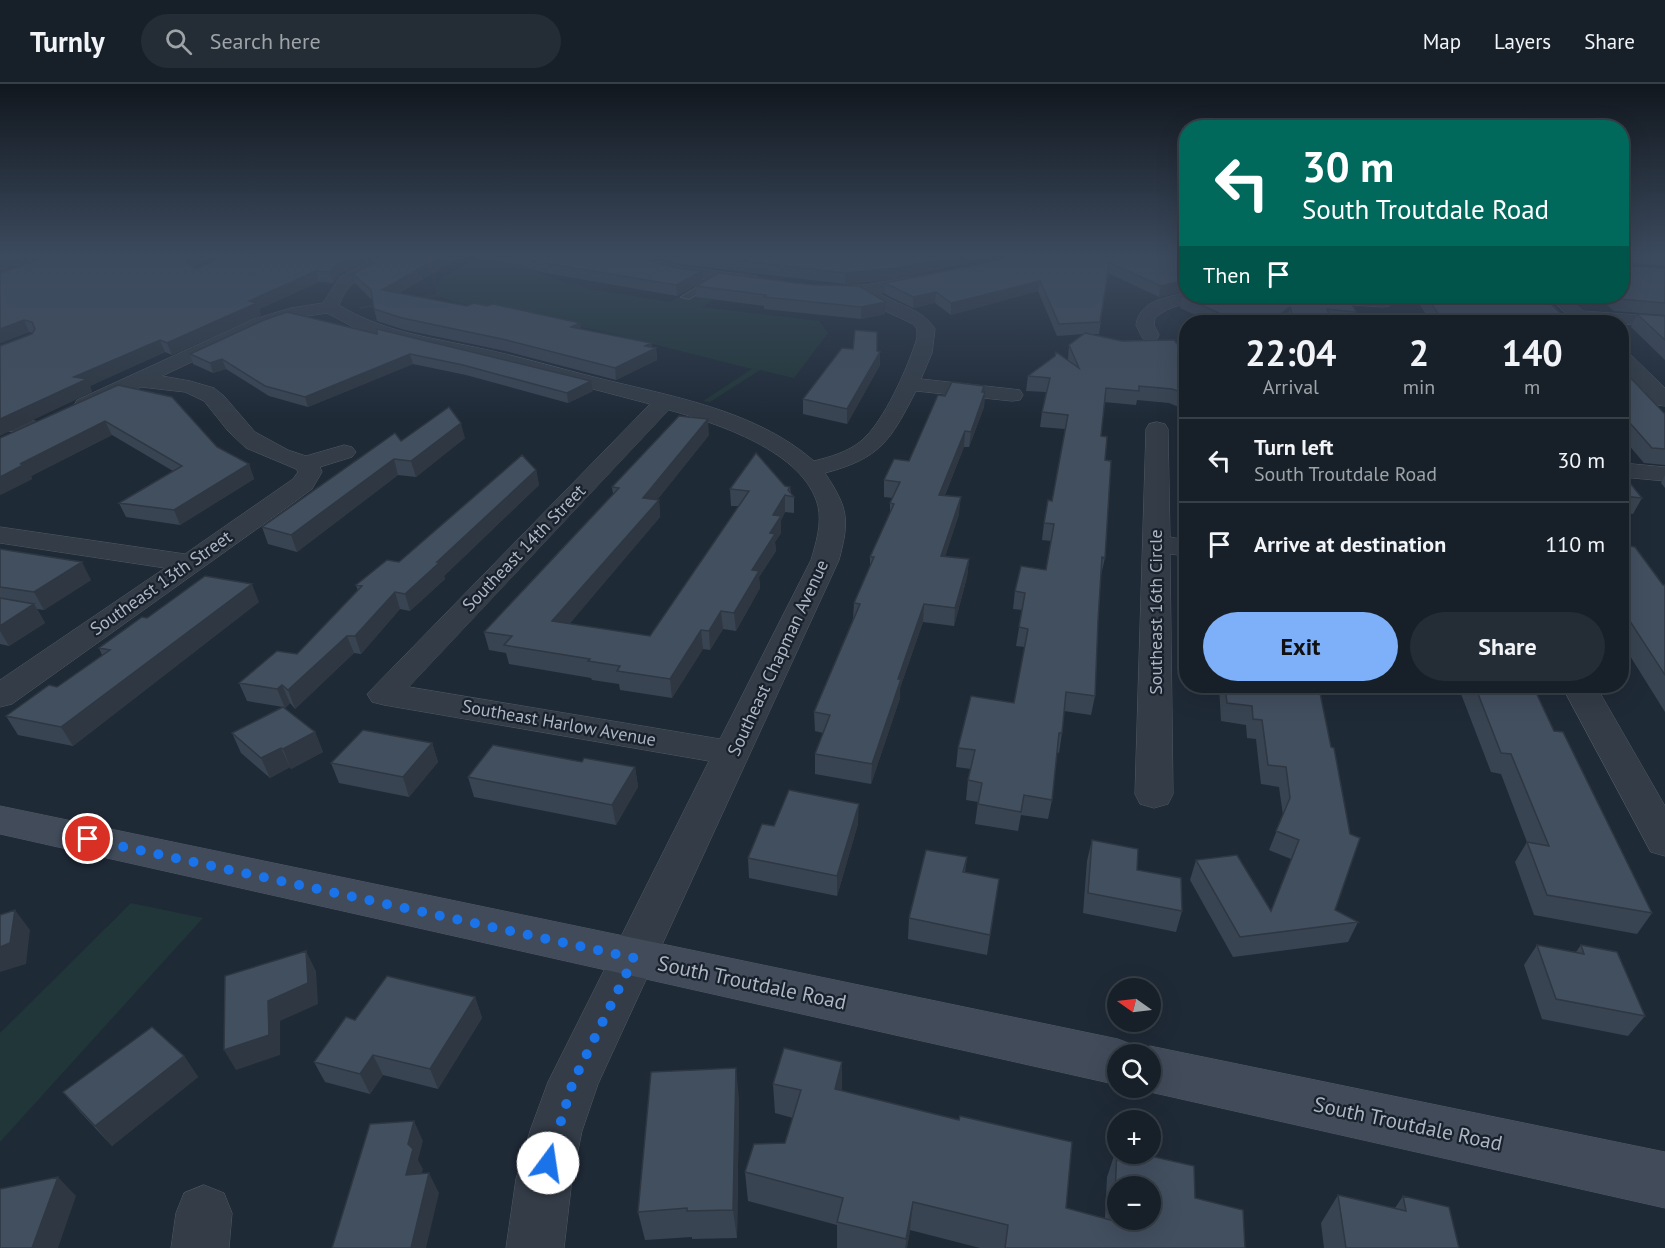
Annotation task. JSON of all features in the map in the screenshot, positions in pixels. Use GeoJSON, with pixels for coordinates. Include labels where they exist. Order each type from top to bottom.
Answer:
{"type":"FeatureCollection","features":[{"type":"Feature","properties":{"kind":"main road","name":"South Troutdale Road"},"geometry":{"type":"LineString","coordinates":[[0,820],[1107,1060]]}},
{"type":"Feature","properties":{"kind":"main road","name":"South Troutdale Road"},"geometry":{"type":"LineString","coordinates":[[1161,1071],[1665,1180]]}},
{"type":"Feature","properties":{"kind":"street"},"geometry":{"type":"LineString","coordinates":[[5,432],[55,420],[267,320],[302,311]]}},
{"type":"Feature","properties":{"kind":"street","name":"Southeast Chapman Avenue"},"geometry":{"type":"LineString","coordinates":[[336,311],[347,320],[375,330],[534,366],[734,423],[787,451],[809,470],[821,485],[832,512],[833,526],[825,560],[573,1082],[556,1131],[544,1179],[535,1248]]}},
{"type":"Feature","properties":{"kind":"street"},"geometry":{"type":"LineString","coordinates":[[809,470],[850,457],[879,438],[927,342],[926,327],[911,314],[904,311]]}},
{"type":"Feature","properties":{"kind":"street"},"geometry":{"type":"LineString","coordinates":[[1150,335],[1145,325],[1146,316],[1151,311]]}},
{"type":"Feature","properties":{"kind":"street"},"geometry":{"type":"LineString","coordinates":[[1629,321],[1665,322]]}},
{"type":"Feature","properties":{"kind":"street"},"geometry":{"type":"LineString","coordinates":[[1629,364],[1665,400]]}},
{"type":"Feature","properties":{"kind":"street"},"geometry":{"type":"LineString","coordinates":[[138,380],[176,385],[206,393],[216,400],[242,434],[254,442],[306,464],[344,452]]}},
{"type":"Feature","properties":{"kind":"street"},"geometry":{"type":"LineString","coordinates":[[908,384],[1012,395]]}},
{"type":"Feature","properties":{"kind":"street","name":"Southeast 14th Street"},"geometry":{"type":"LineString","coordinates":[[384,694],[664,402]]}},
{"type":"Feature","properties":{"kind":"street","name":"Southeast 16th Circle"},"geometry":{"type":"LineString","coordinates":[[1154,794],[1157,429]]}},
{"type":"Feature","properties":{"kind":"street","name":"Southeast 13th Street"},"geometry":{"type":"LineString","coordinates":[[0,696],[303,484],[310,472],[306,464]]}},
{"type":"Feature","properties":{"kind":"street"},"geometry":{"type":"LineString","coordinates":[[1629,471],[1665,474]]}},
{"type":"Feature","properties":{"kind":"street"},"geometry":{"type":"LineString","coordinates":[[0,535],[190,563]]}},
{"type":"Feature","properties":{"kind":"street"},"geometry":{"type":"LineString","coordinates":[[1156,544],[1179,547]]}},
{"type":"Feature","properties":{"kind":"street"},"geometry":{"type":"LineString","coordinates":[[1583,693],[1665,841]]}},
{"type":"Feature","properties":{"kind":"street","name":"Southeast Harlow Avenue"},"geometry":{"type":"LineString","coordinates":[[384,694],[733,753]]}},
{"type":"Feature","properties":{"kind":"green space"},"geometry":{"type":"Polygon","coordinates":[[[502,311],[738,311],[819,321],[828,333],[794,378],[760,370],[710,402],[703,401],[752,369],[597,330],[502,311]]]}},
{"type":"Feature","properties":{"kind":"green space"},"geometry":{"type":"Polygon","coordinates":[[[131,903],[203,918],[0,1142],[0,1033],[131,903]]]}},
{"type":"Feature","properties":{"kind":"building"},"geometry":{"type":"Polygon","coordinates":[[[0,311],[238,311],[167,343],[160,340],[74,377],[87,379],[0,419],[0,346],[32,334],[35,329],[32,322],[24,320],[0,329],[0,311]]]}},
{"type":"Feature","properties":{"kind":"building"},"geometry":{"type":"Polygon","coordinates":[[[381,311],[527,311],[580,323],[571,327],[651,343],[645,346],[656,348],[615,368],[502,339],[402,318],[381,311]]]}},
{"type":"Feature","properties":{"kind":"building"},"geometry":{"type":"Polygon","coordinates":[[[1053,311],[1102,311],[1100,322],[1059,324],[1053,311]]]}},
{"type":"Feature","properties":{"kind":"building"},"geometry":{"type":"Polygon","coordinates":[[[1215,311],[1284,311],[1279,315],[1223,315],[1215,311]]]}},
{"type":"Feature","properties":{"kind":"building"},"geometry":{"type":"Polygon","coordinates":[[[1291,311],[1328,311],[1329,315],[1293,315],[1291,311]]]}},
{"type":"Feature","properties":{"kind":"building"},"geometry":{"type":"Polygon","coordinates":[[[1437,311],[1558,311],[1562,315],[1439,315],[1437,311]]]}},
{"type":"Feature","properties":{"kind":"building"},"geometry":{"type":"Polygon","coordinates":[[[287,312],[377,334],[377,329],[591,381],[567,393],[463,365],[410,354],[305,397],[265,386],[222,359],[210,363],[190,354],[287,312]]]}},
{"type":"Feature","properties":{"kind":"building"},"geometry":{"type":"Polygon","coordinates":[[[1637,314],[1665,316],[1665,340],[1637,314]]]}},
{"type":"Feature","properties":{"kind":"building"},"geometry":{"type":"Polygon","coordinates":[[[855,330],[877,332],[877,351],[880,352],[847,409],[803,399],[842,348],[853,349],[855,330]]]}},
{"type":"Feature","properties":{"kind":"building"},"geometry":{"type":"Polygon","coordinates":[[[1085,333],[1122,341],[1174,340],[1179,346],[1179,392],[1139,386],[1139,391],[1106,388],[1101,436],[1107,437],[1105,460],[1111,461],[1105,558],[1102,557],[1095,696],[1066,692],[1052,800],[1024,795],[1021,812],[978,804],[982,783],[968,780],[975,750],[958,748],[971,696],[1014,703],[1028,629],[1019,627],[1025,593],[1015,591],[1021,566],[1046,570],[1054,524],[1044,523],[1048,500],[1052,501],[1068,415],[1042,412],[1050,378],[1028,376],[1055,356],[1056,352],[1079,368],[1069,345],[1085,333]]]}},
{"type":"Feature","properties":{"kind":"building"},"geometry":{"type":"Polygon","coordinates":[[[1629,376],[1665,414],[1665,449],[1652,448],[1629,422],[1629,376]]]}},
{"type":"Feature","properties":{"kind":"building"},"geometry":{"type":"Polygon","coordinates":[[[952,382],[984,386],[982,392],[985,392],[971,432],[965,431],[939,495],[961,497],[941,556],[969,559],[955,608],[924,604],[872,764],[815,754],[830,715],[814,712],[860,604],[854,603],[874,557],[870,557],[894,504],[890,503],[900,482],[884,480],[894,459],[909,461],[938,395],[945,396],[952,382]]]}},
{"type":"Feature","properties":{"kind":"building"},"geometry":{"type":"Polygon","coordinates":[[[118,385],[172,397],[217,447],[249,464],[174,510],[119,503],[182,466],[105,421],[20,464],[25,464],[0,477],[0,438],[118,385]]]}},
{"type":"Feature","properties":{"kind":"building"},"geometry":{"type":"Polygon","coordinates":[[[449,407],[461,423],[411,461],[394,459],[291,535],[262,527],[395,433],[401,441],[449,407]]]}},
{"type":"Feature","properties":{"kind":"building"},"geometry":{"type":"Polygon","coordinates":[[[679,416],[708,419],[643,498],[659,500],[552,621],[650,636],[749,491],[730,489],[756,453],[785,486],[790,487],[788,490],[794,497],[785,495],[773,515],[781,516],[770,533],[775,534],[752,570],[759,571],[734,613],[721,611],[709,631],[701,630],[670,679],[617,671],[620,666],[588,661],[590,659],[504,645],[512,636],[484,632],[619,488],[612,487],[679,416]]]}},
{"type":"Feature","properties":{"kind":"building"},"geometry":{"type":"Polygon","coordinates":[[[522,455],[536,470],[405,594],[395,592],[355,636],[347,636],[288,690],[282,685],[277,689],[239,683],[277,651],[297,654],[362,586],[356,585],[387,560],[399,562],[522,455]]]}},
{"type":"Feature","properties":{"kind":"building"},"geometry":{"type":"Polygon","coordinates":[[[1629,482],[1642,498],[1629,497],[1629,482]]]}},
{"type":"Feature","properties":{"kind":"building"},"geometry":{"type":"Polygon","coordinates":[[[1629,546],[1635,547],[1665,585],[1665,675],[1629,620],[1629,546]]]}},
{"type":"Feature","properties":{"kind":"building"},"geometry":{"type":"Polygon","coordinates":[[[0,549],[82,562],[34,592],[0,587],[0,549]]]}},
{"type":"Feature","properties":{"kind":"building"},"geometry":{"type":"Polygon","coordinates":[[[205,576],[252,584],[61,727],[6,716],[49,685],[57,687],[110,650],[99,648],[142,617],[147,618],[205,576]]]}},
{"type":"Feature","properties":{"kind":"building"},"geometry":{"type":"Polygon","coordinates":[[[0,598],[34,604],[0,626],[0,598]]]}},
{"type":"Feature","properties":{"kind":"building"},"geometry":{"type":"Polygon","coordinates":[[[1226,693],[1320,693],[1331,747],[1334,748],[1350,834],[1360,838],[1335,910],[1358,922],[1240,937],[1196,860],[1237,855],[1271,911],[1299,840],[1276,831],[1290,798],[1286,767],[1268,765],[1262,720],[1253,719],[1252,706],[1227,703],[1226,693]]]}},
{"type":"Feature","properties":{"kind":"building"},"geometry":{"type":"Polygon","coordinates":[[[1478,693],[1536,693],[1554,731],[1563,732],[1652,913],[1547,895],[1527,842],[1549,846],[1511,754],[1501,753],[1478,693]]]}},
{"type":"Feature","properties":{"kind":"building"},"geometry":{"type":"Polygon","coordinates":[[[283,707],[315,732],[261,758],[232,733],[283,707]]]}},
{"type":"Feature","properties":{"kind":"building"},"geometry":{"type":"Polygon","coordinates":[[[363,730],[432,743],[403,777],[331,763],[363,730]]]}},
{"type":"Feature","properties":{"kind":"building"},"geometry":{"type":"Polygon","coordinates":[[[493,745],[582,762],[584,758],[635,767],[612,805],[468,777],[493,745]]]}},
{"type":"Feature","properties":{"kind":"building"},"geometry":{"type":"Polygon","coordinates":[[[789,790],[859,804],[837,876],[748,858],[762,824],[774,826],[789,790]]]}},
{"type":"Feature","properties":{"kind":"building"},"geometry":{"type":"Polygon","coordinates":[[[1092,840],[1138,849],[1137,870],[1181,878],[1182,911],[1088,893],[1092,840]]]}},
{"type":"Feature","properties":{"kind":"building"},"geometry":{"type":"Polygon","coordinates":[[[926,850],[967,857],[963,872],[999,879],[990,935],[909,918],[926,850]]]}},
{"type":"Feature","properties":{"kind":"building"},"geometry":{"type":"Polygon","coordinates":[[[15,910],[10,943],[0,947],[0,915],[15,910]]]}},
{"type":"Feature","properties":{"kind":"building"},"geometry":{"type":"Polygon","coordinates":[[[1537,945],[1584,954],[1581,945],[1617,952],[1645,1016],[1556,999],[1537,945]]]}},
{"type":"Feature","properties":{"kind":"building"},"geometry":{"type":"Polygon","coordinates":[[[306,951],[308,983],[268,1001],[269,1035],[224,1050],[225,976],[306,951]]]}},
{"type":"Feature","properties":{"kind":"building"},"geometry":{"type":"Polygon","coordinates":[[[387,976],[475,997],[430,1069],[373,1055],[360,1074],[314,1062],[346,1017],[355,1020],[387,976]]]}},
{"type":"Feature","properties":{"kind":"building"},"geometry":{"type":"Polygon","coordinates":[[[152,1027],[184,1056],[95,1126],[63,1092],[152,1027]]]}},
{"type":"Feature","properties":{"kind":"building"},"geometry":{"type":"Polygon","coordinates":[[[784,1048],[842,1062],[835,1089],[959,1120],[960,1116],[1072,1142],[1066,1208],[1107,1219],[1107,1230],[1161,1230],[1161,1176],[1116,1176],[1116,1164],[1161,1164],[1161,1158],[1194,1166],[1195,1198],[1243,1210],[1245,1248],[1005,1248],[1008,1225],[913,1202],[906,1239],[837,1222],[843,1198],[745,1172],[754,1144],[785,1143],[801,1090],[773,1084],[784,1048]]]}},
{"type":"Feature","properties":{"kind":"building"},"geometry":{"type":"Polygon","coordinates":[[[736,1068],[733,1210],[687,1211],[687,1208],[638,1212],[651,1072],[736,1068]]]}},
{"type":"Feature","properties":{"kind":"building"},"geometry":{"type":"Polygon","coordinates":[[[414,1121],[408,1144],[413,1149],[406,1175],[429,1173],[411,1248],[332,1248],[370,1124],[414,1121]]]}},
{"type":"Feature","properties":{"kind":"building"},"geometry":{"type":"Polygon","coordinates":[[[58,1177],[32,1248],[0,1248],[0,1189],[58,1177]]]}},
{"type":"Feature","properties":{"kind":"building"},"geometry":{"type":"Polygon","coordinates":[[[1338,1195],[1406,1211],[1403,1196],[1449,1207],[1459,1248],[1346,1248],[1338,1195]]]}},
{"type":"Feature","properties":{"kind":"route"},"geometry":{"type":"LineString","coordinates":[[88,839],[634,958],[573,1082],[548,1163]]}}]}
